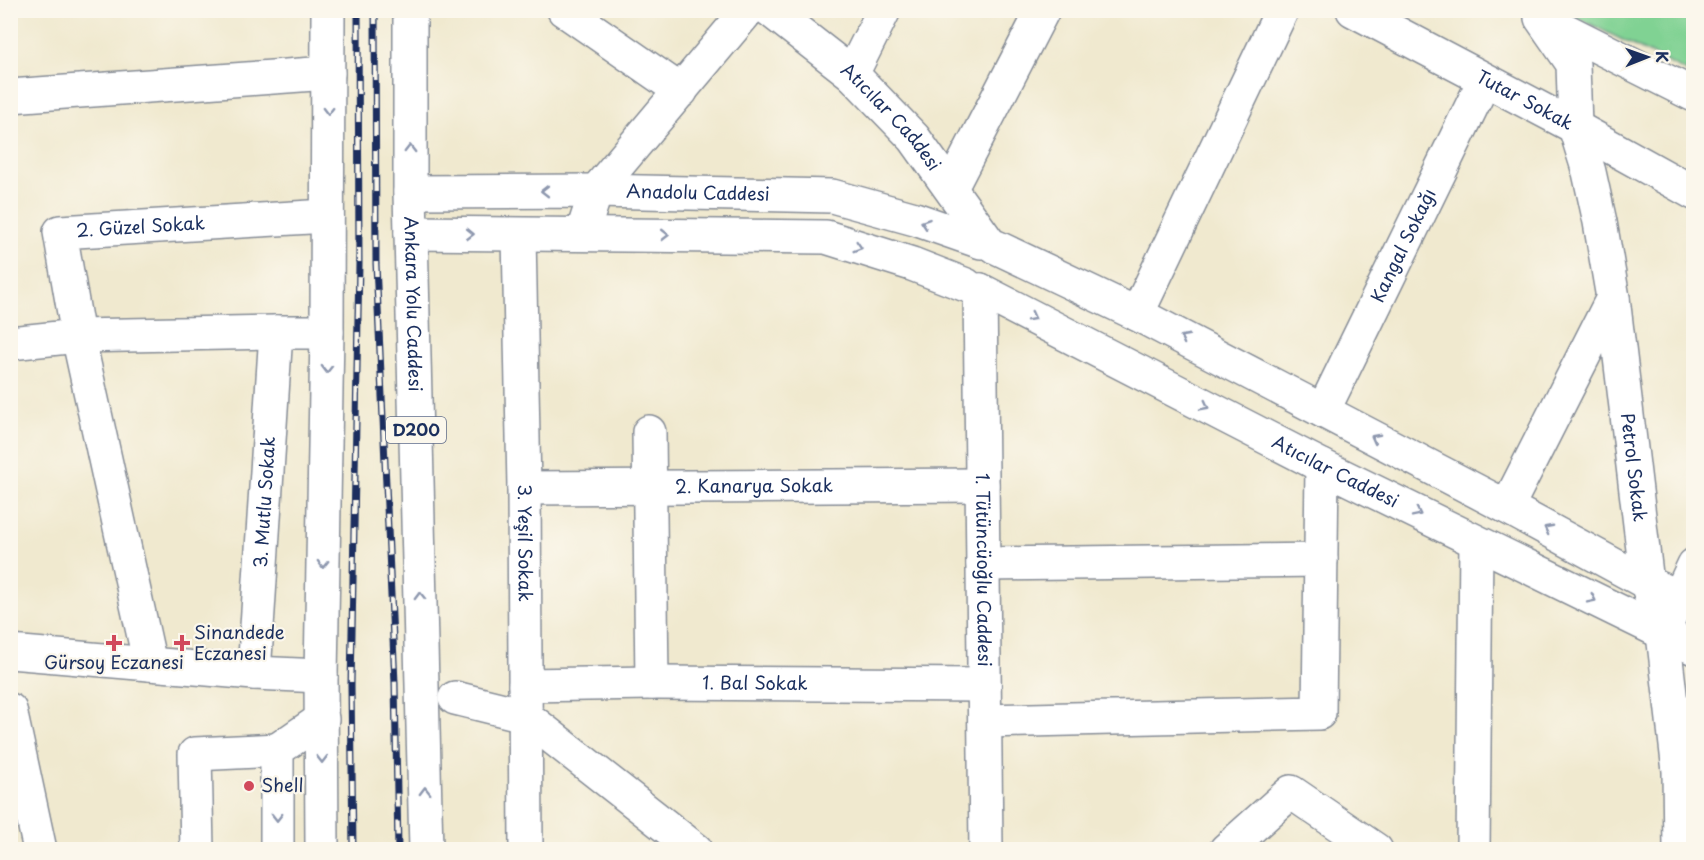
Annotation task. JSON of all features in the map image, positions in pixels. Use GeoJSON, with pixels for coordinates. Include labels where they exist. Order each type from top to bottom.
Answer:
{"type":"FeatureCollection","features":[{"type":"Feature","properties":{"kind":"main road"},"geometry":{"type":"LineString","coordinates":[[322,849],[321,676],[327,332],[328,10]]}},
{"type":"Feature","properties":{"kind":"main road","name":"Ankara Yolu Caddesi"},"geometry":{"type":"LineString","coordinates":[[410,10],[410,192],[426,849]]}},
{"type":"Feature","properties":{"kind":"main road"},"geometry":{"type":"LineString","coordinates":[[564,10],[681,91]]}},
{"type":"Feature","properties":{"kind":"main road"},"geometry":{"type":"LineString","coordinates":[[582,234],[596,191],[748,10]]}},
{"type":"Feature","properties":{"kind":"main road"},"geometry":{"type":"LineString","coordinates":[[852,74],[884,10]]}},
{"type":"Feature","properties":{"kind":"main road"},"geometry":{"type":"LineString","coordinates":[[951,188],[1043,10]]}},
{"type":"Feature","properties":{"kind":"main road"},"geometry":{"type":"LineString","coordinates":[[1137,314],[1282,10]]}},
{"type":"Feature","properties":{"kind":"main road","name":"Tutar Sokak"},"geometry":{"type":"LineString","coordinates":[[1353,10],[1575,127],[1694,193]]}},
{"type":"Feature","properties":{"kind":"main road","name":"Atıcılar Caddesi"},"geometry":{"type":"LineString","coordinates":[[780,14],[852,74],[914,138],[988,244],[1137,314],[1507,507],[1647,583],[1686,599]]}},
{"type":"Feature","properties":{"kind":"main road"},"geometry":{"type":"LineString","coordinates":[[1533,14],[1694,95]]}},
{"type":"Feature","properties":{"kind":"main road","name":"Petrol Sokak"},"geometry":{"type":"LineString","coordinates":[[1533,14],[1573,64],[1575,127],[1598,212],[1613,298],[1647,583],[1663,634],[1686,771],[1680,849]]}},
{"type":"Feature","properties":{"kind":"main road"},"geometry":{"type":"LineString","coordinates":[[10,96],[328,72]]}},
{"type":"Feature","properties":{"kind":"main road","name":"Kangal Sokağı"},"geometry":{"type":"LineString","coordinates":[[1323,411],[1484,81]]}},
{"type":"Feature","properties":{"kind":"main road","name":"Anadolu Caddesi"},"geometry":{"type":"LineString","coordinates":[[410,192],[596,191],[832,196],[915,219],[988,244]]}},
{"type":"Feature","properties":{"kind":"main road","name":"2. Güzel Sokak"},"geometry":{"type":"LineString","coordinates":[[78,336],[60,232],[327,216]]}},
{"type":"Feature","properties":{"kind":"main road"},"geometry":{"type":"LineString","coordinates":[[411,233],[826,237],[912,264],[973,288]]}},
{"type":"Feature","properties":{"kind":"main road","name":"3. Yeşil Sokak"},"geometry":{"type":"LineString","coordinates":[[519,234],[524,488],[526,849]]}},
{"type":"Feature","properties":{"kind":"main road","name":"1. Tütüncüoğlu Caddesi"},"geometry":{"type":"LineString","coordinates":[[986,849],[982,485],[973,288],[960,278],[957,261],[965,247],[973,243],[988,244]]}},
{"type":"Feature","properties":{"kind":"main road","name":"Atıcılar Caddesi"},"geometry":{"type":"LineString","coordinates":[[973,288],[1322,466],[1694,648]]}},
{"type":"Feature","properties":{"kind":"main road"},"geometry":{"type":"LineString","coordinates":[[1507,507],[1613,298]]}},
{"type":"Feature","properties":{"kind":"main road","name":"3. Mutlu Sokak"},"geometry":{"type":"LineString","coordinates":[[254,673],[276,332]]}},
{"type":"Feature","properties":{"kind":"main road"},"geometry":{"type":"LineString","coordinates":[[10,343],[78,336],[327,332]]}},
{"type":"Feature","properties":{"kind":"main road"},"geometry":{"type":"LineString","coordinates":[[78,336],[150,664]]}},
{"type":"Feature","properties":{"kind":"main road"},"geometry":{"type":"LineString","coordinates":[[649,432],[652,683]]}},
{"type":"Feature","properties":{"kind":"main road"},"geometry":{"type":"LineString","coordinates":[[985,721],[1319,714],[1322,466]]}},
{"type":"Feature","properties":{"kind":"main road","name":"2. Kanarya Sokak"},"geometry":{"type":"LineString","coordinates":[[524,488],[982,485]]}},
{"type":"Feature","properties":{"kind":"main road"},"geometry":{"type":"LineString","coordinates":[[1473,849],[1476,542]]}},
{"type":"Feature","properties":{"kind":"main road"},"geometry":{"type":"LineString","coordinates":[[983,564],[1321,560]]}},
{"type":"Feature","properties":{"kind":"main road"},"geometry":{"type":"LineString","coordinates":[[1663,634],[1686,599],[1694,565]]}},
{"type":"Feature","properties":{"kind":"main road"},"geometry":{"type":"LineString","coordinates":[[10,652],[254,673],[321,676]]}},
{"type":"Feature","properties":{"kind":"main road","name":"1. Bal Sokak"},"geometry":{"type":"LineString","coordinates":[[525,700],[652,683],[984,685]]}},
{"type":"Feature","properties":{"kind":"main road"},"geometry":{"type":"LineString","coordinates":[[455,698],[525,700],[696,849]]}},
{"type":"Feature","properties":{"kind":"main road"},"geometry":{"type":"LineString","coordinates":[[10,710],[40,849]]}},
{"type":"Feature","properties":{"kind":"main road"},"geometry":{"type":"LineString","coordinates":[[197,849],[195,753],[277,750],[322,719]]}},
{"type":"Feature","properties":{"kind":"main road"},"geometry":{"type":"LineString","coordinates":[[277,750],[277,849]]}},
{"type":"Feature","properties":{"kind":"main road"},"geometry":{"type":"LineString","coordinates":[[1226,849],[1290,792],[1376,849]]}},
{"type":"Feature","properties":{"kind":"green space"},"geometry":{"type":"Polygon","coordinates":[[[1564,11],[1693,11],[1693,75],[1564,11]]]}},
{"type":"Feature","properties":{"kind":"railway"},"geometry":{"type":"LineString","coordinates":[[353,850],[351,685],[359,264],[358,10]]}},
{"type":"Feature","properties":{"kind":"railway"},"geometry":{"type":"LineString","coordinates":[[375,10],[376,264],[395,683],[398,850]]}},
{"type":"Feature","properties":{"kind":"place","name":"Gürsoy Eczanesi"},"geometry":{"type":"Point","coordinates":[114,643]}},
{"type":"Feature","properties":{"kind":"place","name":"Sinandede Eczanesi"},"geometry":{"type":"Point","coordinates":[182,643]}},
{"type":"Feature","properties":{"kind":"place","name":"Shell"},"geometry":{"type":"Point","coordinates":[249,786]}}]}
